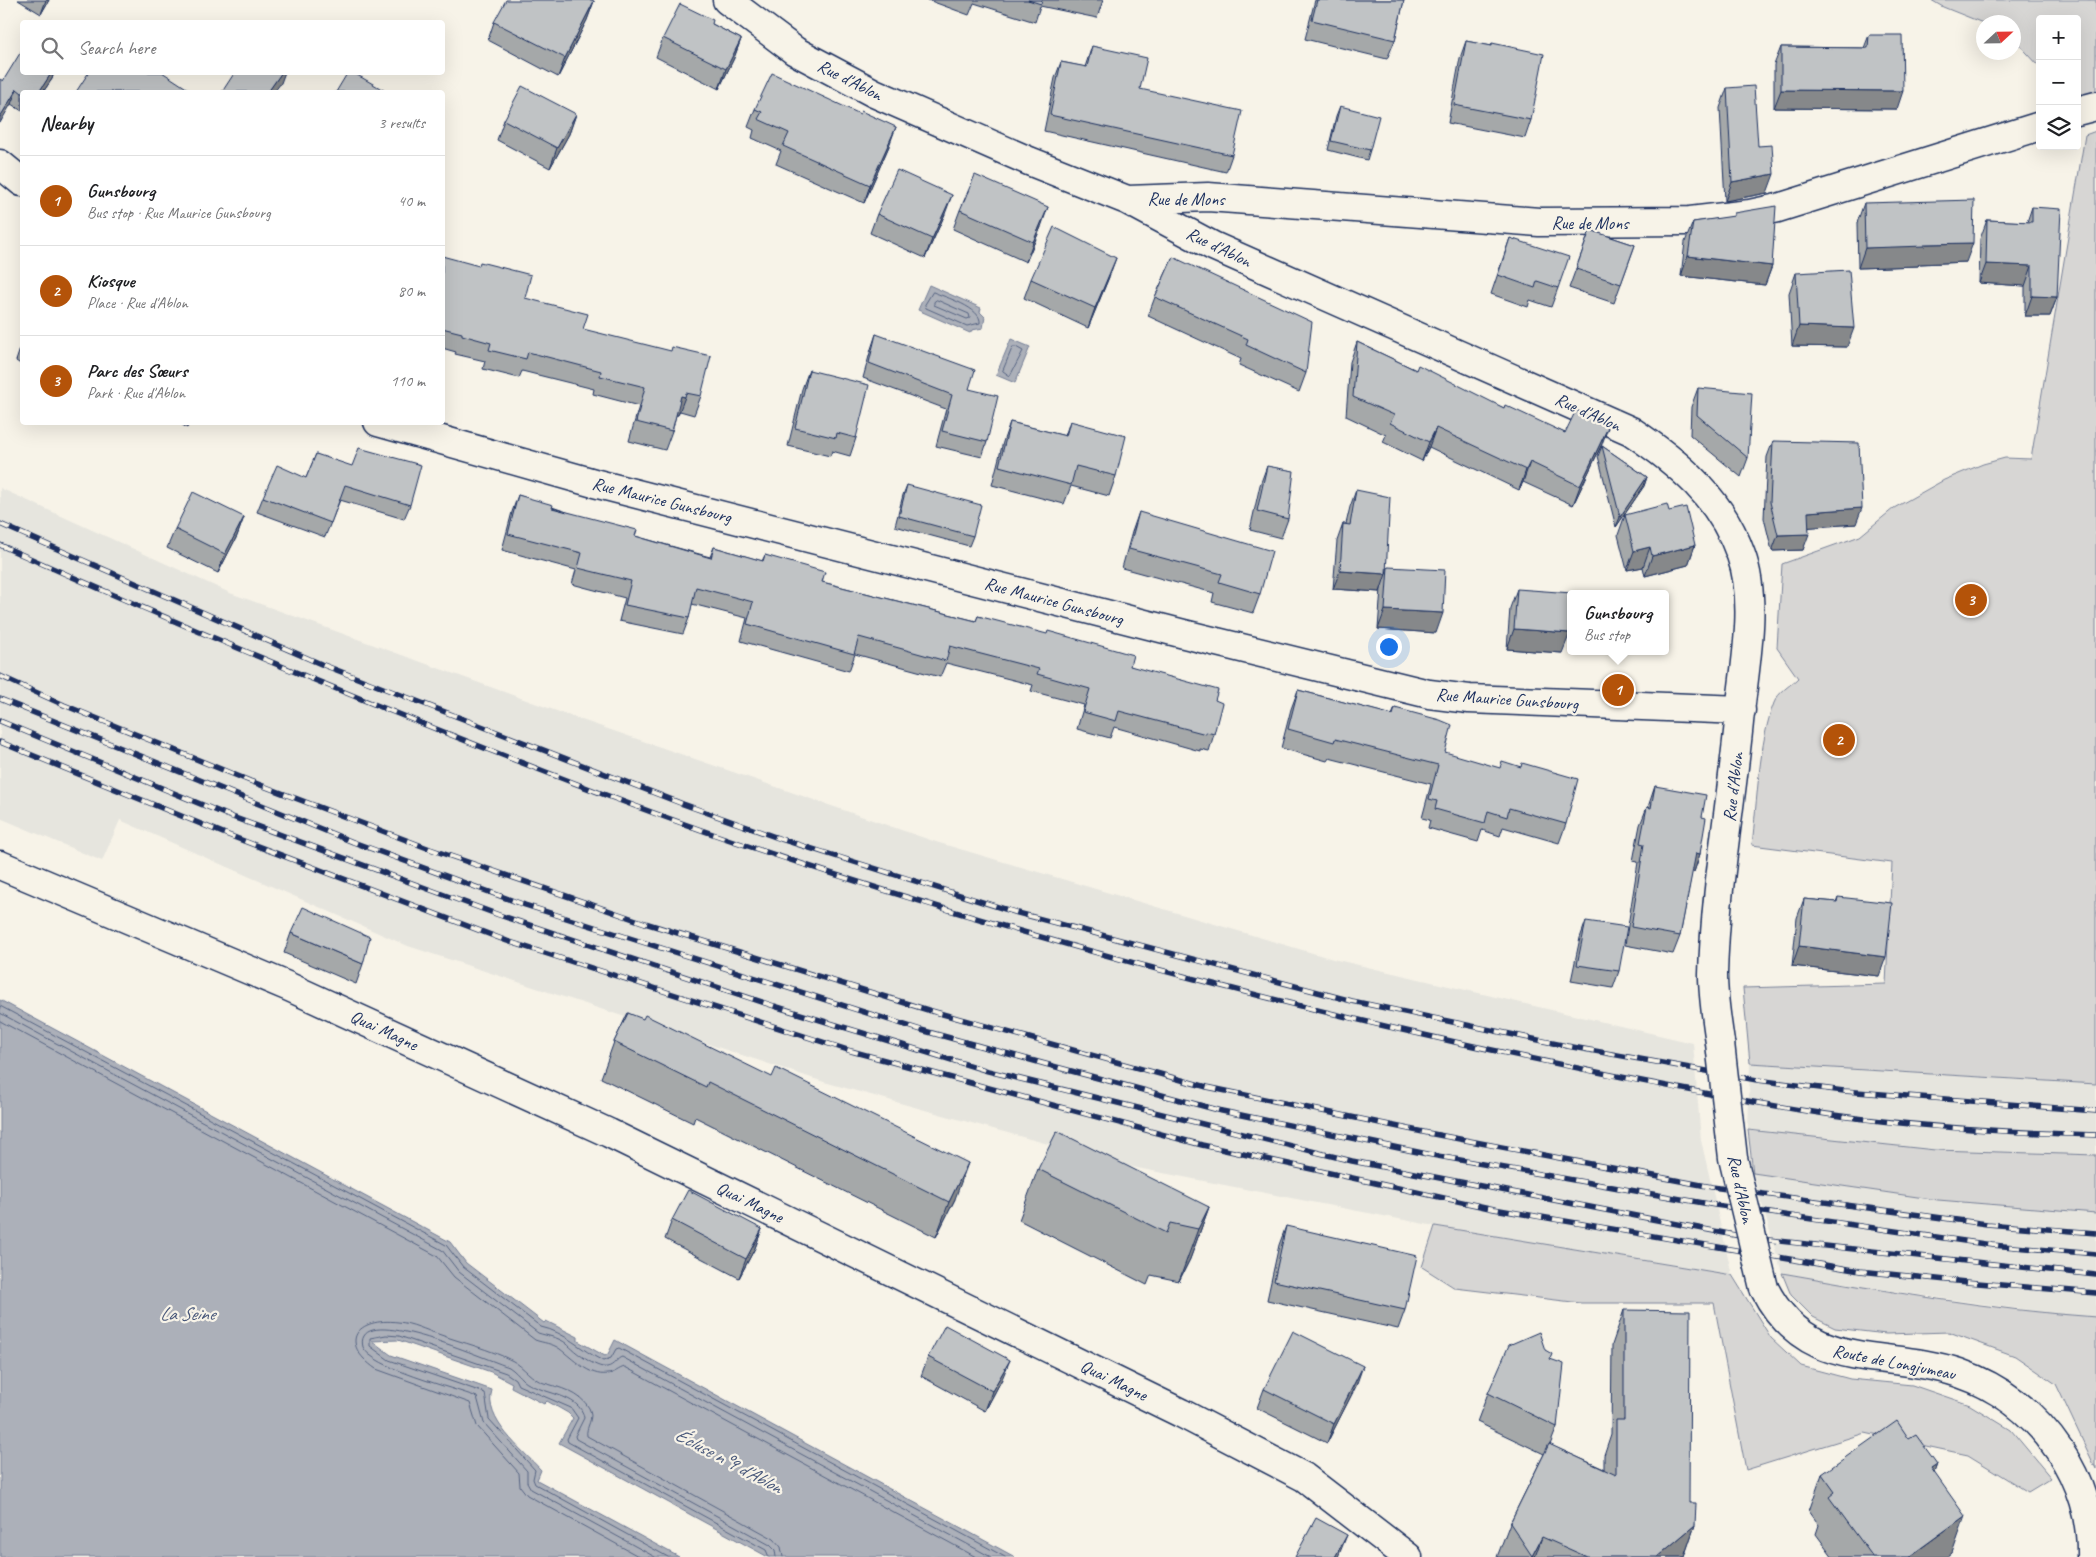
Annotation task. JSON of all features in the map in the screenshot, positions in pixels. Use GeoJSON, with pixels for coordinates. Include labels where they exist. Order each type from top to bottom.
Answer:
{"type":"FeatureCollection","features":[{"type":"Feature","properties":{"kind":"street","name":"Rue d'Ablon"},"geometry":{"type":"LineString","coordinates":[[727,0],[795,51],[874,93],[1029,161],[1127,200],[1213,246],[1631,430],[1686,471],[1715,502],[1732,531],[1742,557],[1748,586],[1749,604],[1741,710],[1716,918],[1713,978],[1733,1158],[1764,1288]]}},
{"type":"Feature","properties":{"kind":"street"},"geometry":{"type":"LineString","coordinates":[[2081,110],[2096,106]]}},
{"type":"Feature","properties":{"kind":"street","name":"Rue de Mons"},"geometry":{"type":"LineString","coordinates":[[1127,200],[1208,197],[1539,222],[1690,221],[1750,214],[1778,208],[2036,127]]}},
{"type":"Feature","properties":{"kind":"street"},"geometry":{"type":"LineString","coordinates":[[0,164],[20,180]]}},
{"type":"Feature","properties":{"kind":"street","name":"Rue Maurice Gunsbourg"},"geometry":{"type":"LineString","coordinates":[[388,425],[594,484],[1184,634],[1429,694],[1469,699],[1741,710]]}},
{"type":"Feature","properties":{"kind":"street","name":"Quai Magne"},"geometry":{"type":"LineString","coordinates":[[0,865],[287,986],[609,1133],[1181,1413],[1304,1477],[1408,1557]]}},
{"type":"Feature","properties":{"kind":"street","name":"Route de Longjumeau"},"geometry":{"type":"LineString","coordinates":[[1764,1288],[1782,1317],[1803,1336],[1827,1349],[1852,1355],[1914,1363],[1958,1373],[1989,1386],[2029,1413],[2052,1439],[2072,1468],[2086,1509],[2091,1557]]}},
{"type":"Feature","properties":{"kind":"shaded area"},"geometry":{"type":"Polygon","coordinates":[[[1931,0],[2096,0],[2096,101],[2081,106],[2081,15],[2036,15],[2036,63],[2021,47],[2021,15],[1976,15],[1976,20],[1931,0]]]}},
{"type":"Feature","properties":{"kind":"shaded area"},"geometry":{"type":"Polygon","coordinates":[[[2096,131],[2096,1084],[1750,1063],[1743,988],[1886,984],[1892,863],[1752,845],[1762,754],[1769,718],[1778,696],[1798,678],[1777,648],[1782,564],[1860,536],[1894,508],[1944,480],[1983,464],[2005,458],[2031,459],[2085,135],[2096,131]]]}},
{"type":"Feature","properties":{"kind":"shaded area"},"geometry":{"type":"Polygon","coordinates":[[[0,488],[230,593],[576,718],[936,842],[1333,959],[1693,1043],[1701,1140],[1732,1275],[1435,1226],[1127,1166],[824,1082],[408,946],[120,820],[102,861],[0,818],[0,488]]]}},
{"type":"Feature","properties":{"kind":"shaded area"},"geometry":{"type":"Polygon","coordinates":[[[1750,1063],[2096,1084],[2096,1155],[1935,1150],[1748,1130],[1750,1063]]]}},
{"type":"Feature","properties":{"kind":"shaded area"},"geometry":{"type":"Polygon","coordinates":[[[1748,1130],[1935,1150],[2096,1155],[2096,1213],[1938,1200],[1753,1173],[1748,1130]]]}},
{"type":"Feature","properties":{"kind":"shaded area"},"geometry":{"type":"Polygon","coordinates":[[[1753,1173],[1938,1200],[2096,1213],[2096,1317],[2062,1315],[1870,1288],[1782,1273],[1753,1173]]]}},
{"type":"Feature","properties":{"kind":"shaded area"},"geometry":{"type":"Polygon","coordinates":[[[1435,1226],[1732,1275],[1771,1338],[1801,1366],[1850,1379],[1912,1385],[1970,1405],[2011,1430],[2051,1478],[2028,1492],[1968,1455],[1865,1433],[1746,1470],[1714,1303],[1581,1303],[1455,1288],[1422,1267],[1435,1226]]]}},
{"type":"Feature","properties":{"kind":"shaded area"},"geometry":{"type":"Polygon","coordinates":[[[1782,1273],[1978,1305],[2096,1317],[2096,1469],[2056,1384],[2015,1356],[1949,1332],[1886,1334],[1835,1328],[1813,1317],[1791,1295],[1782,1273]]]}},
{"type":"Feature","properties":{"kind":"water"},"geometry":{"type":"Polygon","coordinates":[[[929,285],[981,308],[980,312],[985,317],[983,328],[972,330],[970,333],[918,310],[929,285]]]}},
{"type":"Feature","properties":{"kind":"water"},"geometry":{"type":"Polygon","coordinates":[[[1011,339],[1030,347],[1015,383],[996,375],[1011,339]]]}},
{"type":"Feature","properties":{"kind":"water","name":"La Seine"},"geometry":{"type":"Polygon","coordinates":[[[0,1000],[450,1242],[466,1263],[544,1323],[546,1321],[578,1337],[578,1341],[605,1356],[615,1340],[1015,1557],[768,1557],[559,1443],[573,1418],[568,1413],[547,1401],[544,1404],[511,1387],[512,1383],[491,1372],[398,1340],[372,1341],[391,1355],[492,1390],[493,1412],[506,1433],[541,1470],[537,1480],[679,1557],[0,1557],[0,1000]]]}},
{"type":"Feature","properties":{"kind":"building"},"geometry":{"type":"Polygon","coordinates":[[[506,0],[594,1],[565,58],[494,22],[506,0]]]}},
{"type":"Feature","properties":{"kind":"building"},"geometry":{"type":"Polygon","coordinates":[[[1028,0],[1042,0],[1041,4],[1028,0]]]}},
{"type":"Feature","properties":{"kind":"building"},"geometry":{"type":"Polygon","coordinates":[[[1317,0],[1404,0],[1395,40],[1312,20],[1317,0]]]}},
{"type":"Feature","properties":{"kind":"building"},"geometry":{"type":"Polygon","coordinates":[[[680,4],[713,20],[712,24],[741,39],[726,69],[663,38],[680,4]]]}},
{"type":"Feature","properties":{"kind":"building"},"geometry":{"type":"Polygon","coordinates":[[[1869,35],[1902,35],[1903,91],[1781,90],[1781,47],[1868,48],[1869,35]]]}},
{"type":"Feature","properties":{"kind":"building"},"geometry":{"type":"Polygon","coordinates":[[[1466,41],[1492,46],[1492,43],[1544,54],[1531,120],[1454,105],[1466,41]]]}},
{"type":"Feature","properties":{"kind":"building"},"geometry":{"type":"Polygon","coordinates":[[[1092,46],[1147,58],[1140,89],[1242,111],[1232,155],[1050,115],[1061,62],[1087,67],[1092,46]]]}},
{"type":"Feature","properties":{"kind":"building"},"geometry":{"type":"Polygon","coordinates":[[[20,53],[20,75],[50,75],[40,90],[20,91],[17,89],[0,117],[0,79],[3,81],[20,53]]]}},
{"type":"Feature","properties":{"kind":"building"},"geometry":{"type":"Polygon","coordinates":[[[772,73],[860,114],[861,111],[896,127],[870,185],[783,146],[789,133],[758,119],[762,112],[755,109],[772,73]]]}},
{"type":"Feature","properties":{"kind":"building"},"geometry":{"type":"Polygon","coordinates":[[[87,75],[167,75],[189,90],[77,90],[87,75]]]}},
{"type":"Feature","properties":{"kind":"building"},"geometry":{"type":"Polygon","coordinates":[[[233,75],[280,75],[269,90],[223,90],[233,75]]]}},
{"type":"Feature","properties":{"kind":"building"},"geometry":{"type":"Polygon","coordinates":[[[346,75],[357,75],[384,90],[337,90],[346,75]]]}},
{"type":"Feature","properties":{"kind":"building"},"geometry":{"type":"Polygon","coordinates":[[[522,86],[576,114],[557,148],[504,120],[522,86]]]}},
{"type":"Feature","properties":{"kind":"building"},"geometry":{"type":"Polygon","coordinates":[[[1754,86],[1758,146],[1772,145],[1774,174],[1732,182],[1727,88],[1754,86]]]}},
{"type":"Feature","properties":{"kind":"building"},"geometry":{"type":"Polygon","coordinates":[[[1340,106],[1379,116],[1370,150],[1331,141],[1340,106]]]}},
{"type":"Feature","properties":{"kind":"building"},"geometry":{"type":"Polygon","coordinates":[[[897,170],[952,195],[932,239],[877,214],[897,170]]]}},
{"type":"Feature","properties":{"kind":"building"},"geometry":{"type":"Polygon","coordinates":[[[975,175],[1048,207],[1033,242],[960,210],[975,175]]]}},
{"type":"Feature","properties":{"kind":"building"},"geometry":{"type":"Polygon","coordinates":[[[1974,200],[1973,243],[1865,248],[1864,203],[1974,200]]]}},
{"type":"Feature","properties":{"kind":"building"},"geometry":{"type":"Polygon","coordinates":[[[1776,206],[1772,266],[1688,256],[1693,222],[1734,216],[1734,213],[1776,206]]]}},
{"type":"Feature","properties":{"kind":"building"},"geometry":{"type":"Polygon","coordinates":[[[2032,207],[2061,209],[2057,297],[2032,296],[2032,266],[1986,264],[1987,220],[2032,222],[2032,207]]]}},
{"type":"Feature","properties":{"kind":"building"},"geometry":{"type":"Polygon","coordinates":[[[1054,227],[1116,258],[1095,308],[1031,279],[1054,227]]]}},
{"type":"Feature","properties":{"kind":"building"},"geometry":{"type":"Polygon","coordinates":[[[1590,230],[1635,245],[1621,284],[1576,269],[1590,230]]]}},
{"type":"Feature","properties":{"kind":"building"},"geometry":{"type":"Polygon","coordinates":[[[1510,238],[1569,257],[1558,288],[1537,281],[1535,288],[1498,275],[1510,238]]]}},
{"type":"Feature","properties":{"kind":"building"},"geometry":{"type":"Polygon","coordinates":[[[445,257],[479,266],[480,262],[531,275],[525,298],[588,314],[583,329],[671,351],[672,347],[711,356],[701,396],[686,393],[685,397],[681,396],[672,431],[636,422],[645,387],[600,376],[601,371],[528,352],[526,359],[489,350],[491,343],[462,335],[462,333],[445,329],[445,257]]]}},
{"type":"Feature","properties":{"kind":"building"},"geometry":{"type":"Polygon","coordinates":[[[1173,257],[1312,322],[1306,373],[1246,345],[1248,339],[1155,297],[1173,257]]]}},
{"type":"Feature","properties":{"kind":"building"},"geometry":{"type":"Polygon","coordinates":[[[1849,270],[1854,328],[1799,326],[1796,273],[1849,270]]]}},
{"type":"Feature","properties":{"kind":"building"},"geometry":{"type":"Polygon","coordinates":[[[876,334],[975,370],[969,389],[998,396],[987,442],[942,431],[952,395],[869,363],[876,334]]]}},
{"type":"Feature","properties":{"kind":"building"},"geometry":{"type":"Polygon","coordinates":[[[1357,342],[1416,370],[1418,365],[1504,408],[1505,405],[1565,433],[1576,410],[1609,425],[1580,486],[1530,462],[1526,470],[1436,428],[1429,442],[1390,423],[1394,415],[1353,397],[1357,342]]]}},
{"type":"Feature","properties":{"kind":"building"},"geometry":{"type":"Polygon","coordinates":[[[809,370],[869,385],[856,438],[837,433],[836,438],[795,428],[809,370]]]}},
{"type":"Feature","properties":{"kind":"building"},"geometry":{"type":"Polygon","coordinates":[[[1698,388],[1752,393],[1748,458],[1697,415],[1698,388]]]}},
{"type":"Feature","properties":{"kind":"building"},"geometry":{"type":"Polygon","coordinates":[[[1070,421],[1126,436],[1116,476],[1076,466],[1071,485],[999,466],[1010,422],[1066,436],[1070,421]]]}},
{"type":"Feature","properties":{"kind":"building"},"geometry":{"type":"Polygon","coordinates":[[[1773,441],[1859,443],[1862,508],[1808,512],[1809,534],[1778,535],[1770,502],[1773,441]]]}},
{"type":"Feature","properties":{"kind":"building"},"geometry":{"type":"Polygon","coordinates":[[[1602,446],[1647,477],[1620,517],[1602,446]]]}},
{"type":"Feature","properties":{"kind":"building"},"geometry":{"type":"Polygon","coordinates":[[[359,448],[421,465],[410,505],[345,485],[331,523],[263,497],[277,465],[306,478],[316,454],[352,466],[359,448]]]}},
{"type":"Feature","properties":{"kind":"building"},"geometry":{"type":"Polygon","coordinates":[[[1267,466],[1294,471],[1288,519],[1257,511],[1267,466]]]}},
{"type":"Feature","properties":{"kind":"building"},"geometry":{"type":"Polygon","coordinates":[[[907,485],[981,505],[973,536],[899,516],[907,485]]]}},
{"type":"Feature","properties":{"kind":"building"},"geometry":{"type":"Polygon","coordinates":[[[1356,490],[1390,497],[1386,574],[1340,571],[1343,524],[1350,525],[1356,490]]]}},
{"type":"Feature","properties":{"kind":"building"},"geometry":{"type":"Polygon","coordinates":[[[193,492],[244,517],[225,554],[175,529],[193,492]]]}},
{"type":"Feature","properties":{"kind":"building"},"geometry":{"type":"Polygon","coordinates":[[[518,495],[553,505],[552,508],[637,530],[635,536],[711,558],[714,547],[763,561],[765,555],[825,572],[822,582],[976,621],[978,616],[1047,634],[1048,631],[1133,655],[1130,666],[1218,690],[1215,700],[1222,703],[1214,734],[1206,732],[1206,734],[1119,711],[1116,721],[1083,712],[1090,689],[1037,674],[1039,669],[950,646],[946,661],[859,637],[854,654],[747,624],[753,602],[696,587],[689,618],[625,605],[631,581],[578,568],[582,553],[508,534],[518,495]]]}},
{"type":"Feature","properties":{"kind":"building"},"geometry":{"type":"Polygon","coordinates":[[[1667,504],[1669,511],[1686,507],[1695,545],[1652,556],[1650,547],[1634,551],[1625,515],[1667,504]]]}},
{"type":"Feature","properties":{"kind":"building"},"geometry":{"type":"Polygon","coordinates":[[[1139,512],[1272,551],[1260,594],[1219,582],[1222,574],[1129,549],[1139,512]]]}},
{"type":"Feature","properties":{"kind":"building"},"geometry":{"type":"Polygon","coordinates":[[[1388,567],[1445,570],[1443,613],[1385,610],[1388,567]]]}},
{"type":"Feature","properties":{"kind":"building"},"geometry":{"type":"Polygon","coordinates":[[[1517,589],[1567,593],[1567,633],[1514,629],[1517,589]]]}},
{"type":"Feature","properties":{"kind":"building"},"geometry":{"type":"Polygon","coordinates":[[[1298,690],[1393,715],[1395,708],[1452,725],[1445,752],[1500,768],[1502,761],[1521,767],[1522,763],[1578,779],[1566,824],[1509,808],[1507,817],[1488,811],[1485,823],[1435,809],[1437,801],[1429,799],[1438,765],[1335,739],[1334,742],[1288,729],[1298,690]]]}},
{"type":"Feature","properties":{"kind":"building"},"geometry":{"type":"Polygon","coordinates":[[[1655,786],[1706,795],[1702,817],[1706,818],[1700,854],[1696,853],[1680,936],[1631,927],[1644,844],[1640,843],[1647,807],[1651,808],[1655,786]]]}},
{"type":"Feature","properties":{"kind":"building"},"geometry":{"type":"Polygon","coordinates":[[[1838,897],[1892,903],[1886,957],[1799,946],[1804,899],[1837,902],[1838,897]]]}},
{"type":"Feature","properties":{"kind":"building"},"geometry":{"type":"Polygon","coordinates":[[[303,907],[370,937],[363,964],[291,933],[303,907]]]}},
{"type":"Feature","properties":{"kind":"building"},"geometry":{"type":"Polygon","coordinates":[[[1586,921],[1627,927],[1619,971],[1577,965],[1586,921]]]}},
{"type":"Feature","properties":{"kind":"building"},"geometry":{"type":"Polygon","coordinates":[[[628,1013],[643,1019],[645,1015],[772,1077],[776,1068],[968,1163],[949,1202],[708,1082],[706,1087],[614,1042],[628,1013]]]}},
{"type":"Feature","properties":{"kind":"building"},"geometry":{"type":"Polygon","coordinates":[[[1057,1131],[1209,1207],[1198,1229],[1170,1223],[1166,1233],[1038,1169],[1057,1131]]]}},
{"type":"Feature","properties":{"kind":"building"},"geometry":{"type":"Polygon","coordinates":[[[688,1190],[762,1229],[746,1259],[672,1220],[688,1190]]]}},
{"type":"Feature","properties":{"kind":"building"},"geometry":{"type":"Polygon","coordinates":[[[1286,1226],[1417,1256],[1405,1310],[1274,1281],[1286,1226]]]}},
{"type":"Feature","properties":{"kind":"building"},"geometry":{"type":"Polygon","coordinates":[[[1624,1310],[1690,1311],[1689,1503],[1696,1503],[1695,1525],[1657,1557],[1587,1557],[1542,1537],[1532,1556],[1510,1523],[1549,1444],[1616,1475],[1616,1420],[1624,1420],[1624,1310]]]}},
{"type":"Feature","properties":{"kind":"building"},"geometry":{"type":"Polygon","coordinates":[[[945,1325],[1010,1360],[992,1391],[928,1357],[945,1325]]]}},
{"type":"Feature","properties":{"kind":"building"},"geometry":{"type":"Polygon","coordinates":[[[1293,1331],[1363,1366],[1334,1424],[1264,1389],[1293,1331]]]}},
{"type":"Feature","properties":{"kind":"building"},"geometry":{"type":"Polygon","coordinates":[[[1539,1332],[1545,1350],[1552,1354],[1550,1359],[1564,1364],[1557,1427],[1488,1393],[1509,1345],[1539,1332]]]}},
{"type":"Feature","properties":{"kind":"building"},"geometry":{"type":"Polygon","coordinates":[[[1897,1421],[1909,1439],[1916,1435],[1937,1464],[1931,1468],[1965,1516],[1910,1557],[1873,1557],[1829,1497],[1835,1492],[1822,1474],[1897,1421]]]}},
{"type":"Feature","properties":{"kind":"building"},"geometry":{"type":"Polygon","coordinates":[[[1316,1518],[1347,1535],[1335,1557],[1295,1557],[1316,1518]]]}},
{"type":"Feature","properties":{"kind":"railway"},"geometry":{"type":"LineString","coordinates":[[0,524],[321,664],[683,804],[781,839],[1018,913],[1352,1001],[1567,1046],[1757,1080],[1844,1091],[2096,1111]]}},
{"type":"Feature","properties":{"kind":"railway"},"geometry":{"type":"LineString","coordinates":[[0,545],[310,678],[589,789],[832,874],[1008,928],[1187,977],[1366,1022],[1713,1095],[1837,1116],[1911,1124],[1985,1130],[2096,1135]]}},
{"type":"Feature","properties":{"kind":"railway"},"geometry":{"type":"LineString","coordinates":[[0,676],[64,705],[250,781],[430,849],[645,923],[928,1010],[1207,1087],[1428,1133],[1712,1187],[1987,1224],[2096,1233]]}},
{"type":"Feature","properties":{"kind":"railway"},"geometry":{"type":"LineString","coordinates":[[0,699],[353,842],[525,905],[921,1030],[1222,1111],[1432,1155],[1715,1205],[1992,1245],[2096,1254]]}},
{"type":"Feature","properties":{"kind":"railway"},"geometry":{"type":"LineString","coordinates":[[0,721],[227,815],[499,915],[774,1006],[988,1071],[1352,1161],[1750,1238],[2096,1275]]}},
{"type":"Feature","properties":{"kind":"railway"},"geometry":{"type":"LineString","coordinates":[[0,742],[223,833],[507,941],[851,1051],[1202,1145],[1494,1209],[1860,1271],[2096,1293]]}},
{"type":"Feature","properties":{"kind":"place","name":"Parc des Sœurs"},"geometry":{"type":"Point","coordinates":[1971,600]}},
{"type":"Feature","properties":{"kind":"place","name":"Gunsbourg"},"geometry":{"type":"Point","coordinates":[1618,690]}},
{"type":"Feature","properties":{"kind":"place","name":"Kiosque"},"geometry":{"type":"Point","coordinates":[1839,740]}},
{"type":"Feature","properties":{"kind":"water label","name":"Écluse n°9 d'Ablon"},"geometry":{"type":"Point","coordinates":[729,1460]}}]}
